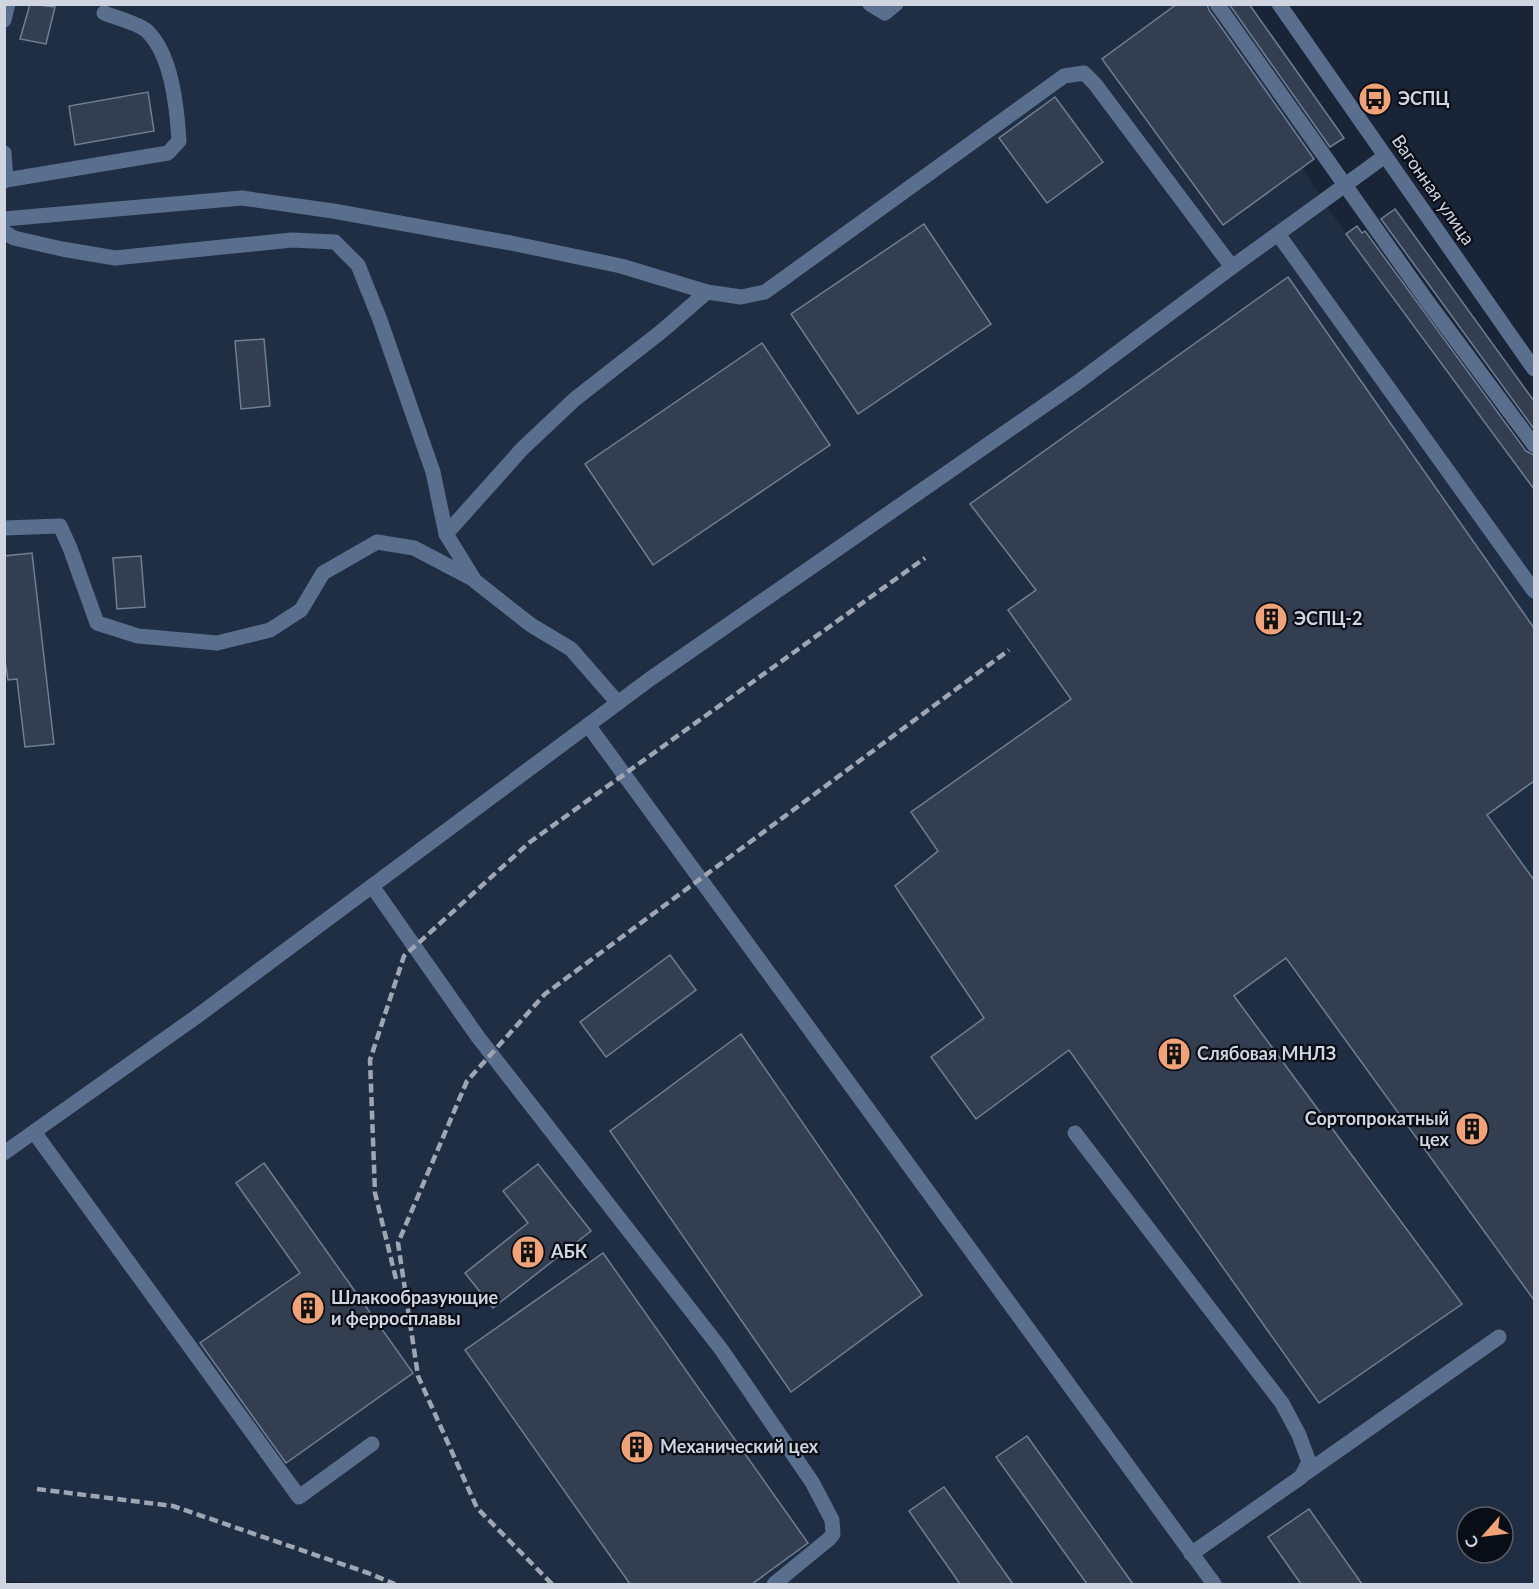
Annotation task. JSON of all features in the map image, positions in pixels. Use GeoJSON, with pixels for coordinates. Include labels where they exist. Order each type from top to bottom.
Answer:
{"type":"FeatureCollection","features":[{"type":"Feature","properties":{"kind":"street"},"geometry":{"type":"LineString","coordinates":[[4,20],[8,4]]}},
{"type":"Feature","properties":{"kind":"street"},"geometry":{"type":"LineString","coordinates":[[870,4],[885,13],[896,4]]}},
{"type":"Feature","properties":{"kind":"street"},"geometry":{"type":"LineString","coordinates":[[1217,4],[1427,301],[1534,445]]}},
{"type":"Feature","properties":{"kind":"street","name":"Вагонная улица"},"geometry":{"type":"LineString","coordinates":[[1280,4],[1534,369]]}},
{"type":"Feature","properties":{"kind":"street"},"geometry":{"type":"LineString","coordinates":[[4,153],[5,180],[168,153],[179,141],[172,84],[163,53],[146,30],[104,13]]}},
{"type":"Feature","properties":{"kind":"street"},"geometry":{"type":"LineString","coordinates":[[4,219],[242,198],[333,211],[512,243],[621,266],[706,292],[741,297],[765,292],[1064,76],[1084,74],[1095,84],[1232,267]]}},
{"type":"Feature","properties":{"kind":"street"},"geometry":{"type":"LineString","coordinates":[[4,1148],[5,1152],[196,1017],[650,679],[1078,382],[1385,156]]}},
{"type":"Feature","properties":{"kind":"street"},"geometry":{"type":"LineString","coordinates":[[4,232],[14,238],[116,258],[292,240],[335,242],[358,265],[380,320],[433,472],[446,534],[475,581]]}},
{"type":"Feature","properties":{"kind":"street"},"geometry":{"type":"LineString","coordinates":[[1278,234],[1534,591]]}},
{"type":"Feature","properties":{"kind":"street"},"geometry":{"type":"LineString","coordinates":[[446,534],[522,449],[575,399],[662,331],[706,292]]}},
{"type":"Feature","properties":{"kind":"street"},"geometry":{"type":"LineString","coordinates":[[4,528],[60,526],[98,623],[138,636],[217,643],[270,630],[301,610],[323,573],[377,542],[414,548],[475,581],[531,625],[571,649],[618,703]]}},
{"type":"Feature","properties":{"kind":"street"},"geometry":{"type":"LineString","coordinates":[[588,725],[1214,1584]]}},
{"type":"Feature","properties":{"kind":"street"},"geometry":{"type":"LineString","coordinates":[[372,886],[478,1037],[721,1349],[812,1482],[830,1514],[834,1527],[833,1533],[829,1539],[774,1584]]}},
{"type":"Feature","properties":{"kind":"street"},"geometry":{"type":"LineString","coordinates":[[34,1132],[299,1497],[372,1444]]}},
{"type":"Feature","properties":{"kind":"street"},"geometry":{"type":"LineString","coordinates":[[1075,1133],[1282,1403],[1299,1435],[1309,1462],[1300,1477]]}},
{"type":"Feature","properties":{"kind":"street"},"geometry":{"type":"LineString","coordinates":[[1191,1554],[1499,1337]]}},
{"type":"Feature","properties":{"kind":"shaded area"},"geometry":{"type":"Polygon","coordinates":[[[4,5],[1249,5],[1344,138],[1302,168],[1355,248],[1534,489],[1534,1584],[69,1584],[5,1581],[4,5]]]}},
{"type":"Feature","properties":{"kind":"building"},"geometry":{"type":"Polygon","coordinates":[[[30,4],[55,7],[46,44],[20,39],[30,4]]]}},
{"type":"Feature","properties":{"kind":"building"},"geometry":{"type":"Polygon","coordinates":[[[1177,4],[1207,4],[1314,159],[1223,225],[1102,59],[1177,4]]]}},
{"type":"Feature","properties":{"kind":"building"},"geometry":{"type":"Polygon","coordinates":[[[1229,4],[1249,4],[1344,138],[1330,147],[1229,4]]]}},
{"type":"Feature","properties":{"kind":"building"},"geometry":{"type":"Polygon","coordinates":[[[148,92],[154,131],[75,145],[69,106],[148,92]]]}},
{"type":"Feature","properties":{"kind":"building"},"geometry":{"type":"Polygon","coordinates":[[[1055,97],[1103,162],[1047,203],[999,138],[1055,97]]]}},
{"type":"Feature","properties":{"kind":"building"},"geometry":{"type":"Polygon","coordinates":[[[1395,209],[1534,401],[1534,429],[1381,219],[1395,209]]]}},
{"type":"Feature","properties":{"kind":"building"},"geometry":{"type":"Polygon","coordinates":[[[924,224],[991,324],[858,414],[791,314],[924,224]]]}},
{"type":"Feature","properties":{"kind":"building"},"geometry":{"type":"Polygon","coordinates":[[[1357,226],[1362,233],[1365,231],[1526,451],[1534,455],[1534,489],[1346,234],[1357,226]]]}},
{"type":"Feature","properties":{"kind":"building"},"geometry":{"type":"Polygon","coordinates":[[[1288,277],[1534,628],[1534,781],[1487,815],[1534,880],[1534,1300],[1286,958],[1234,996],[1462,1304],[1319,1403],[1069,1050],[976,1119],[931,1057],[984,1018],[895,886],[938,851],[911,812],[1071,699],[1008,610],[1036,590],[970,504],[1288,277]]]}},
{"type":"Feature","properties":{"kind":"building"},"geometry":{"type":"Polygon","coordinates":[[[264,339],[270,406],[241,409],[235,341],[264,339]]]}},
{"type":"Feature","properties":{"kind":"building"},"geometry":{"type":"Polygon","coordinates":[[[762,343],[830,445],[653,565],[585,464],[762,343]]]}},
{"type":"Feature","properties":{"kind":"building"},"geometry":{"type":"Polygon","coordinates":[[[32,553],[54,744],[25,747],[17,679],[8,680],[4,654],[4,556],[32,553]]]}},
{"type":"Feature","properties":{"kind":"building"},"geometry":{"type":"Polygon","coordinates":[[[141,556],[145,607],[117,609],[113,558],[141,556]]]}},
{"type":"Feature","properties":{"kind":"building"},"geometry":{"type":"Polygon","coordinates":[[[670,955],[696,990],[606,1057],[580,1022],[670,955]]]}},
{"type":"Feature","properties":{"kind":"building"},"geometry":{"type":"Polygon","coordinates":[[[741,1034],[922,1295],[791,1392],[610,1131],[741,1034]]]}},
{"type":"Feature","properties":{"kind":"building","name":"Шлакообразующие и ферросплавы"},"geometry":{"type":"Polygon","coordinates":[[[264,1163],[413,1373],[286,1463],[200,1343],[300,1273],[236,1183],[264,1163]]]}},
{"type":"Feature","properties":{"kind":"building","name":"АБК"},"geometry":{"type":"Polygon","coordinates":[[[538,1164],[591,1231],[493,1308],[465,1273],[528,1223],[503,1191],[538,1164]]]}},
{"type":"Feature","properties":{"kind":"building","name":"Механический цех"},"geometry":{"type":"Polygon","coordinates":[[[603,1253],[808,1543],[752,1584],[630,1584],[465,1350],[603,1253]]]}},
{"type":"Feature","properties":{"kind":"building"},"geometry":{"type":"Polygon","coordinates":[[[1027,1436],[1133,1584],[1087,1584],[996,1457],[1027,1436]]]}},
{"type":"Feature","properties":{"kind":"building"},"geometry":{"type":"Polygon","coordinates":[[[944,1487],[1013,1584],[960,1584],[909,1511],[944,1487]]]}},
{"type":"Feature","properties":{"kind":"building"},"geometry":{"type":"Polygon","coordinates":[[[1309,1509],[1362,1584],[1301,1584],[1268,1537],[1309,1509]]]}},
{"type":"Feature","properties":{"kind":"railway"},"geometry":{"type":"LineString","coordinates":[[396,1279],[375,1193],[370,1060],[404,956],[530,842],[925,558]]}},
{"type":"Feature","properties":{"kind":"railway"},"geometry":{"type":"LineString","coordinates":[[552,1584],[477,1508],[418,1376],[398,1243],[467,1081],[545,994],[1009,650]]}},
{"type":"Feature","properties":{"kind":"railway"},"geometry":{"type":"LineString","coordinates":[[37,1489],[173,1506],[395,1584]]}},
{"type":"Feature","properties":{"kind":"place","name":"ЭСПЦ"},"geometry":{"type":"Point","coordinates":[1375,99]}},
{"type":"Feature","properties":{"kind":"place","name":"ЭСПЦ-2"},"geometry":{"type":"Point","coordinates":[1271,619]}},
{"type":"Feature","properties":{"kind":"place","name":"Слябовая МНЛЗ"},"geometry":{"type":"Point","coordinates":[1174,1054]}},
{"type":"Feature","properties":{"kind":"place","name":"Сортопрокатный цех"},"geometry":{"type":"Point","coordinates":[1472,1129]}},
{"type":"Feature","properties":{"kind":"place","name":"АБК"},"geometry":{"type":"Point","coordinates":[528,1252]}},
{"type":"Feature","properties":{"kind":"place","name":"Шлакообразующие и ферросплавы"},"geometry":{"type":"Point","coordinates":[308,1308]}},
{"type":"Feature","properties":{"kind":"place","name":"Механический цех"},"geometry":{"type":"Point","coordinates":[637,1447]}}]}
